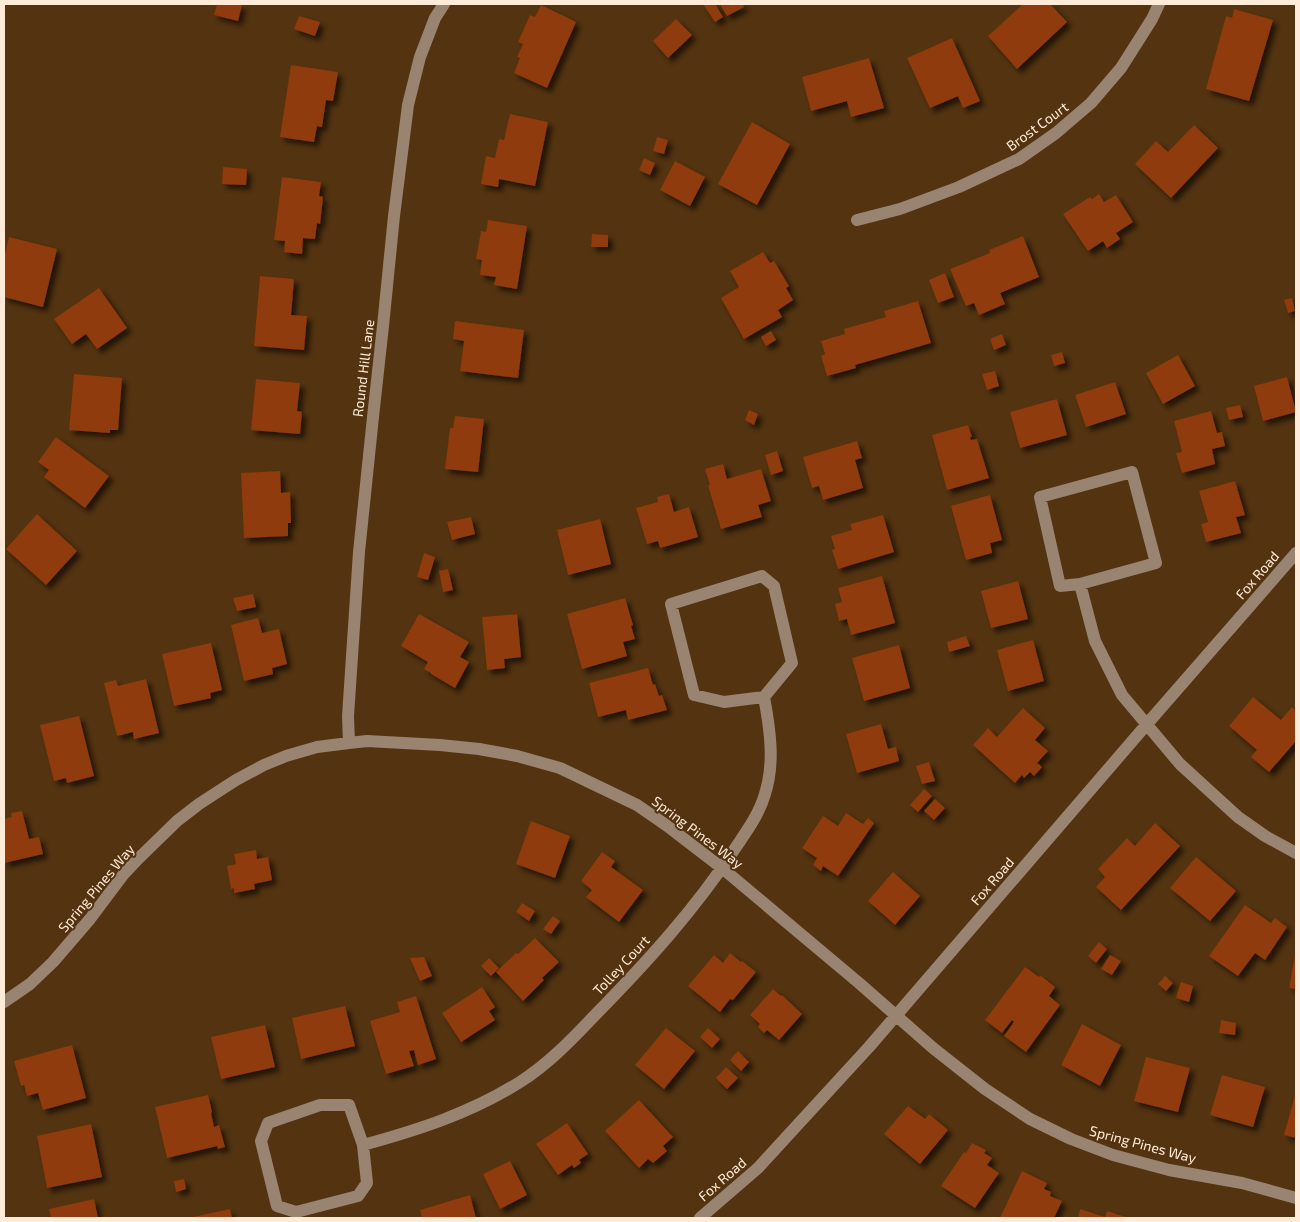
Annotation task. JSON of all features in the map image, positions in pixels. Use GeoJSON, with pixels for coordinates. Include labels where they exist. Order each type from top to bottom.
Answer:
{"type":"FeatureCollection","features":[{"type":"Feature","properties":{"kind":"street","name":"Round Hill Lane"},"geometry":{"type":"LineString","coordinates":[[349,743],[348,716],[359,552],[394,216],[408,105],[420,56],[444,4]]}},
{"type":"Feature","properties":{"kind":"street","name":"Brost Court"},"geometry":{"type":"LineString","coordinates":[[857,220],[900,209],[959,188],[1019,159],[1056,133],[1091,103],[1121,68],[1152,19],[1159,4]]}},
{"type":"Feature","properties":{"kind":"street"},"geometry":{"type":"LineString","coordinates":[[1132,472],[1156,564],[1080,584],[1060,586],[1040,498],[1132,472]]}},
{"type":"Feature","properties":{"kind":"street","name":"Fox Road"},"geometry":{"type":"LineString","coordinates":[[700,1218],[758,1168],[869,1047],[1296,553]]}},
{"type":"Feature","properties":{"kind":"street"},"geometry":{"type":"LineString","coordinates":[[762,576],[774,586],[792,663],[764,697],[724,702],[694,695],[670,604],[762,576]]}},
{"type":"Feature","properties":{"kind":"street"},"geometry":{"type":"LineString","coordinates":[[1080,584],[1095,641],[1120,692],[1180,764],[1238,817],[1296,854]]}},
{"type":"Feature","properties":{"kind":"street","name":"Tolley Court"},"geometry":{"type":"LineString","coordinates":[[363,1145],[407,1133],[452,1117],[521,1082],[554,1057],[679,925],[722,868],[756,816],[765,794],[770,770],[770,743],[769,723],[764,697]]}},
{"type":"Feature","properties":{"kind":"street","name":"Spring Pines Way"},"geometry":{"type":"LineString","coordinates":[[4,1002],[30,984],[53,962],[90,919],[123,875],[177,821],[236,780],[264,765],[316,747],[349,743],[376,742],[479,749],[517,756],[560,768],[637,805],[722,868],[933,1048],[985,1089],[1030,1119],[1071,1139],[1113,1155],[1169,1170],[1242,1183],[1296,1198]]}},
{"type":"Feature","properties":{"kind":"street"},"geometry":{"type":"LineString","coordinates":[[320,1105],[349,1106],[363,1145],[367,1183],[358,1196],[296,1212],[277,1206],[262,1141],[268,1123],[320,1105]]}},
{"type":"Feature","properties":{"kind":"building"},"geometry":{"type":"Polygon","coordinates":[[[217,4],[242,5],[238,21],[214,15],[217,4]]]}},
{"type":"Feature","properties":{"kind":"building"},"geometry":{"type":"Polygon","coordinates":[[[703,4],[715,4],[723,17],[715,22],[703,4]]]}},
{"type":"Feature","properties":{"kind":"building"},"geometry":{"type":"Polygon","coordinates":[[[720,4],[743,4],[744,7],[727,16],[720,4]]]}},
{"type":"Feature","properties":{"kind":"building"},"geometry":{"type":"Polygon","coordinates":[[[1023,4],[1050,4],[1067,22],[1017,69],[988,36],[1023,4]]]}},
{"type":"Feature","properties":{"kind":"building"},"geometry":{"type":"Polygon","coordinates":[[[541,5],[576,22],[547,88],[514,73],[520,58],[517,57],[523,44],[518,42],[530,15],[535,17],[541,5]]]}},
{"type":"Feature","properties":{"kind":"building"},"geometry":{"type":"Polygon","coordinates":[[[1234,9],[1273,20],[1249,101],[1206,89],[1226,16],[1232,18],[1234,9]]]}},
{"type":"Feature","properties":{"kind":"building"},"geometry":{"type":"Polygon","coordinates":[[[299,16],[320,22],[315,36],[294,29],[299,16]]]}},
{"type":"Feature","properties":{"kind":"building"},"geometry":{"type":"Polygon","coordinates":[[[676,19],[692,35],[668,58],[653,41],[676,19]]]}},
{"type":"Feature","properties":{"kind":"building"},"geometry":{"type":"Polygon","coordinates":[[[952,38],[980,101],[963,108],[958,96],[930,108],[907,58],[952,38]]]}},
{"type":"Feature","properties":{"kind":"building"},"geometry":{"type":"Polygon","coordinates":[[[869,58],[884,108],[851,117],[847,101],[811,111],[802,77],[869,58]]]}},
{"type":"Feature","properties":{"kind":"building"},"geometry":{"type":"Polygon","coordinates":[[[291,65],[338,72],[333,101],[326,100],[322,127],[317,126],[314,142],[280,137],[291,65]]]}},
{"type":"Feature","properties":{"kind":"building"},"geometry":{"type":"Polygon","coordinates":[[[510,114],[548,122],[535,186],[499,179],[498,187],[481,184],[486,156],[495,158],[499,139],[504,140],[510,114]]]}},
{"type":"Feature","properties":{"kind":"building"},"geometry":{"type":"Polygon","coordinates":[[[752,122],[790,144],[757,205],[718,184],[752,122]]]}},
{"type":"Feature","properties":{"kind":"building"},"geometry":{"type":"Polygon","coordinates":[[[1194,125],[1218,148],[1171,198],[1135,164],[1156,141],[1168,152],[1194,125]]]}},
{"type":"Feature","properties":{"kind":"building"},"geometry":{"type":"Polygon","coordinates":[[[657,137],[668,140],[664,154],[653,151],[657,137]]]}},
{"type":"Feature","properties":{"kind":"building"},"geometry":{"type":"Polygon","coordinates":[[[644,158],[655,163],[650,175],[639,170],[644,158]]]}},
{"type":"Feature","properties":{"kind":"building"},"geometry":{"type":"Polygon","coordinates":[[[675,161],[705,177],[690,206],[660,190],[675,161]]]}},
{"type":"Feature","properties":{"kind":"building"},"geometry":{"type":"Polygon","coordinates":[[[223,167],[247,169],[246,185],[222,184],[223,167]]]}},
{"type":"Feature","properties":{"kind":"building"},"geometry":{"type":"Polygon","coordinates":[[[282,177],[321,182],[319,196],[323,197],[320,224],[317,223],[315,239],[303,238],[302,254],[284,252],[285,241],[274,240],[282,177]]]}},
{"type":"Feature","properties":{"kind":"building"},"geometry":{"type":"Polygon","coordinates":[[[1099,194],[1104,202],[1116,195],[1133,222],[1116,233],[1120,239],[1107,248],[1103,241],[1088,251],[1063,214],[1090,197],[1092,199],[1099,194]]]}},
{"type":"Feature","properties":{"kind":"building"},"geometry":{"type":"Polygon","coordinates":[[[488,220],[527,226],[517,289],[494,285],[496,277],[480,275],[482,260],[476,259],[481,231],[486,232],[488,220]]]}},
{"type":"Feature","properties":{"kind":"building"},"geometry":{"type":"Polygon","coordinates":[[[592,234],[608,235],[608,247],[591,247],[592,234]]]}},
{"type":"Feature","properties":{"kind":"building"},"geometry":{"type":"Polygon","coordinates":[[[1023,236],[1039,277],[1000,293],[1005,304],[979,315],[974,303],[966,306],[950,269],[990,253],[989,250],[1023,236]]]}},
{"type":"Feature","properties":{"kind":"building"},"geometry":{"type":"Polygon","coordinates":[[[9,237],[57,249],[43,307],[4,297],[4,257],[9,237]]]}},
{"type":"Feature","properties":{"kind":"building"},"geometry":{"type":"Polygon","coordinates":[[[763,252],[770,263],[774,261],[789,286],[786,288],[793,300],[778,310],[782,317],[744,339],[721,298],[739,287],[730,271],[763,252]]]}},
{"type":"Feature","properties":{"kind":"building"},"geometry":{"type":"Polygon","coordinates":[[[945,273],[954,297],[938,303],[929,280],[945,273]]]}},
{"type":"Feature","properties":{"kind":"building"},"geometry":{"type":"Polygon","coordinates":[[[260,276],[294,279],[291,315],[307,316],[304,350],[254,346],[260,276]]]}},
{"type":"Feature","properties":{"kind":"building"},"geometry":{"type":"Polygon","coordinates":[[[99,288],[127,328],[97,349],[86,334],[72,344],[54,319],[99,288]]]}},
{"type":"Feature","properties":{"kind":"building"},"geometry":{"type":"Polygon","coordinates":[[[1292,298],[1295,311],[1288,313],[1284,300],[1292,298]]]}},
{"type":"Feature","properties":{"kind":"building"},"geometry":{"type":"Polygon","coordinates":[[[918,301],[931,343],[855,365],[856,368],[827,376],[821,356],[825,354],[821,341],[845,334],[844,329],[886,317],[884,311],[918,301]]]}},
{"type":"Feature","properties":{"kind":"building"},"geometry":{"type":"Polygon","coordinates":[[[455,321],[524,330],[518,378],[460,371],[464,341],[453,339],[455,321]]]}},
{"type":"Feature","properties":{"kind":"building"},"geometry":{"type":"Polygon","coordinates":[[[771,331],[776,340],[766,346],[761,337],[771,331]]]}},
{"type":"Feature","properties":{"kind":"building"},"geometry":{"type":"Polygon","coordinates":[[[1002,334],[1006,345],[994,350],[990,339],[1002,334]]]}},
{"type":"Feature","properties":{"kind":"building"},"geometry":{"type":"Polygon","coordinates":[[[1062,352],[1065,363],[1054,366],[1051,355],[1062,352]]]}},
{"type":"Feature","properties":{"kind":"building"},"geometry":{"type":"Polygon","coordinates":[[[1178,355],[1195,386],[1163,404],[1146,373],[1178,355]]]}},
{"type":"Feature","properties":{"kind":"building"},"geometry":{"type":"Polygon","coordinates":[[[995,371],[999,386],[987,390],[982,374],[995,371]]]}},
{"type":"Feature","properties":{"kind":"building"},"geometry":{"type":"Polygon","coordinates":[[[74,374],[122,378],[118,430],[110,430],[110,433],[69,430],[74,374]]]}},
{"type":"Feature","properties":{"kind":"building"},"geometry":{"type":"Polygon","coordinates":[[[1287,377],[1296,412],[1263,421],[1254,386],[1287,377]]]}},
{"type":"Feature","properties":{"kind":"building"},"geometry":{"type":"Polygon","coordinates":[[[256,379],[300,383],[297,411],[302,412],[300,434],[251,430],[256,379]]]}},
{"type":"Feature","properties":{"kind":"building"},"geometry":{"type":"Polygon","coordinates":[[[1115,382],[1126,414],[1086,427],[1075,395],[1115,382]]]}},
{"type":"Feature","properties":{"kind":"building"},"geometry":{"type":"Polygon","coordinates":[[[1057,399],[1067,435],[1020,448],[1010,412],[1057,399]]]}},
{"type":"Feature","properties":{"kind":"building"},"geometry":{"type":"Polygon","coordinates":[[[1240,405],[1243,417],[1229,420],[1226,408],[1240,405]]]}},
{"type":"Feature","properties":{"kind":"building"},"geometry":{"type":"Polygon","coordinates":[[[749,410],[758,414],[754,425],[745,420],[749,410]]]}},
{"type":"Feature","properties":{"kind":"building"},"geometry":{"type":"Polygon","coordinates":[[[1211,411],[1217,433],[1222,432],[1225,446],[1212,449],[1215,464],[1182,473],[1176,453],[1182,452],[1174,421],[1211,411]]]}},
{"type":"Feature","properties":{"kind":"building"},"geometry":{"type":"Polygon","coordinates":[[[455,416],[484,419],[478,472],[445,469],[450,428],[453,428],[455,416]]]}},
{"type":"Feature","properties":{"kind":"building"},"geometry":{"type":"Polygon","coordinates":[[[968,425],[972,437],[970,437],[971,440],[977,439],[989,478],[947,490],[932,435],[968,425]]]}},
{"type":"Feature","properties":{"kind":"building"},"geometry":{"type":"Polygon","coordinates":[[[56,437],[109,476],[85,508],[44,477],[49,470],[38,462],[56,437]]]}},
{"type":"Feature","properties":{"kind":"building"},"geometry":{"type":"Polygon","coordinates":[[[857,441],[862,458],[855,460],[863,488],[823,500],[819,486],[812,488],[803,457],[857,441]]]}},
{"type":"Feature","properties":{"kind":"building"},"geometry":{"type":"Polygon","coordinates":[[[777,451],[783,471],[771,475],[765,455],[777,451]]]}},
{"type":"Feature","properties":{"kind":"building"},"geometry":{"type":"Polygon","coordinates":[[[723,464],[727,479],[761,469],[771,501],[758,505],[762,517],[721,529],[705,469],[723,464]]]}},
{"type":"Feature","properties":{"kind":"building"},"geometry":{"type":"Polygon","coordinates":[[[280,471],[281,493],[290,492],[291,523],[288,523],[288,536],[244,538],[241,473],[280,471]]]}},
{"type":"Feature","properties":{"kind":"building"},"geometry":{"type":"Polygon","coordinates":[[[1235,481],[1245,515],[1236,517],[1241,533],[1206,542],[1201,524],[1208,522],[1199,491],[1235,481]]]}},
{"type":"Feature","properties":{"kind":"building"},"geometry":{"type":"Polygon","coordinates":[[[669,494],[674,512],[689,507],[698,537],[660,548],[658,541],[647,544],[636,508],[658,502],[657,497],[669,494]]]}},
{"type":"Feature","properties":{"kind":"building"},"geometry":{"type":"Polygon","coordinates":[[[990,495],[1002,540],[990,543],[992,553],[966,560],[951,506],[990,495]]]}},
{"type":"Feature","properties":{"kind":"building"},"geometry":{"type":"Polygon","coordinates":[[[37,514],[77,551],[46,585],[6,549],[37,514]]]}},
{"type":"Feature","properties":{"kind":"building"},"geometry":{"type":"Polygon","coordinates":[[[883,515],[894,552],[838,569],[832,550],[835,549],[831,536],[852,530],[850,524],[883,515]]]}},
{"type":"Feature","properties":{"kind":"building"},"geometry":{"type":"Polygon","coordinates":[[[471,517],[475,534],[452,540],[447,522],[471,517]]]}},
{"type":"Feature","properties":{"kind":"building"},"geometry":{"type":"Polygon","coordinates":[[[600,519],[611,564],[568,575],[557,530],[600,519]]]}},
{"type":"Feature","properties":{"kind":"building"},"geometry":{"type":"Polygon","coordinates":[[[424,553],[435,557],[428,580],[417,577],[424,553]]]}},
{"type":"Feature","properties":{"kind":"building"},"geometry":{"type":"Polygon","coordinates":[[[448,569],[453,590],[443,592],[439,571],[448,569]]]}},
{"type":"Feature","properties":{"kind":"building"},"geometry":{"type":"Polygon","coordinates":[[[882,576],[895,623],[851,635],[847,619],[839,621],[835,604],[842,602],[838,588],[882,576]]]}},
{"type":"Feature","properties":{"kind":"building"},"geometry":{"type":"Polygon","coordinates":[[[1018,581],[1028,619],[991,628],[981,591],[1018,581]]]}},
{"type":"Feature","properties":{"kind":"building"},"geometry":{"type":"Polygon","coordinates":[[[253,594],[256,607],[237,611],[233,598],[253,594]]]}},
{"type":"Feature","properties":{"kind":"building"},"geometry":{"type":"Polygon","coordinates":[[[625,598],[635,639],[623,642],[627,656],[582,669],[567,614],[625,598]]]}},
{"type":"Feature","properties":{"kind":"building"},"geometry":{"type":"Polygon","coordinates":[[[419,614],[469,642],[460,657],[469,662],[455,688],[424,669],[428,662],[401,646],[419,614]]]}},
{"type":"Feature","properties":{"kind":"building"},"geometry":{"type":"Polygon","coordinates":[[[517,614],[521,657],[504,659],[505,668],[487,670],[482,617],[517,614]]]}},
{"type":"Feature","properties":{"kind":"building"},"geometry":{"type":"Polygon","coordinates":[[[258,618],[262,633],[279,629],[287,664],[272,668],[273,674],[244,681],[231,625],[258,618]]]}},
{"type":"Feature","properties":{"kind":"building"},"geometry":{"type":"Polygon","coordinates":[[[966,636],[970,646],[949,652],[947,642],[966,636]]]}},
{"type":"Feature","properties":{"kind":"building"},"geometry":{"type":"Polygon","coordinates":[[[1033,640],[1044,681],[1008,691],[997,650],[1033,640]]]}},
{"type":"Feature","properties":{"kind":"building"},"geometry":{"type":"Polygon","coordinates":[[[211,643],[222,690],[210,693],[211,698],[174,706],[162,654],[211,643]]]}},
{"type":"Feature","properties":{"kind":"building"},"geometry":{"type":"Polygon","coordinates":[[[899,645],[910,688],[864,701],[852,658],[899,645]]]}},
{"type":"Feature","properties":{"kind":"building"},"geometry":{"type":"Polygon","coordinates":[[[648,668],[653,685],[655,684],[659,696],[662,695],[667,710],[628,720],[626,710],[598,717],[589,683],[648,668]]]}},
{"type":"Feature","properties":{"kind":"building"},"geometry":{"type":"Polygon","coordinates":[[[146,679],[159,733],[134,739],[133,732],[117,736],[104,683],[116,680],[118,686],[146,679]]]}},
{"type":"Feature","properties":{"kind":"building"},"geometry":{"type":"Polygon","coordinates":[[[1253,697],[1281,720],[1292,707],[1296,711],[1296,741],[1269,772],[1251,757],[1257,750],[1229,726],[1253,697]]]}},
{"type":"Feature","properties":{"kind":"building"},"geometry":{"type":"Polygon","coordinates":[[[1023,708],[1045,728],[1035,740],[1048,751],[1037,763],[1042,767],[1034,776],[1030,772],[1024,778],[1022,775],[1015,783],[973,745],[988,728],[997,737],[1023,708]]]}},
{"type":"Feature","properties":{"kind":"building"},"geometry":{"type":"Polygon","coordinates":[[[79,716],[94,776],[67,783],[66,778],[54,781],[40,725],[79,716]]]}},
{"type":"Feature","properties":{"kind":"building"},"geometry":{"type":"Polygon","coordinates":[[[881,724],[888,749],[896,747],[899,761],[857,773],[846,734],[881,724]]]}},
{"type":"Feature","properties":{"kind":"building"},"geometry":{"type":"Polygon","coordinates":[[[929,762],[935,781],[922,784],[916,766],[929,762]]]}},
{"type":"Feature","properties":{"kind":"building"},"geometry":{"type":"Polygon","coordinates":[[[924,789],[932,796],[918,812],[910,805],[924,789]]]}},
{"type":"Feature","properties":{"kind":"building"},"geometry":{"type":"Polygon","coordinates":[[[935,799],[945,808],[934,820],[924,811],[935,799]]]}},
{"type":"Feature","properties":{"kind":"building"},"geometry":{"type":"Polygon","coordinates":[[[22,811],[29,839],[39,837],[43,854],[4,863],[4,819],[12,817],[11,813],[22,811]]]}},
{"type":"Feature","properties":{"kind":"building"},"geometry":{"type":"Polygon","coordinates":[[[846,813],[863,824],[868,818],[874,823],[838,876],[823,866],[821,871],[813,865],[817,858],[802,848],[823,816],[838,826],[846,813]]]}},
{"type":"Feature","properties":{"kind":"building"},"geometry":{"type":"Polygon","coordinates":[[[531,821],[570,836],[555,878],[516,864],[531,821]]]}},
{"type":"Feature","properties":{"kind":"building"},"geometry":{"type":"Polygon","coordinates":[[[1155,823],[1180,846],[1121,910],[1096,887],[1105,877],[1098,869],[1127,838],[1135,846],[1155,823]]]}},
{"type":"Feature","properties":{"kind":"building"},"geometry":{"type":"Polygon","coordinates":[[[256,850],[257,859],[268,857],[272,880],[254,884],[255,889],[234,893],[234,888],[231,889],[227,866],[236,864],[234,854],[256,850]]]}},
{"type":"Feature","properties":{"kind":"building"},"geometry":{"type":"Polygon","coordinates":[[[602,852],[615,861],[611,867],[643,890],[619,922],[586,897],[592,890],[581,881],[602,852]]]}},
{"type":"Feature","properties":{"kind":"building"},"geometry":{"type":"Polygon","coordinates":[[[1196,857],[1236,891],[1210,921],[1170,888],[1196,857]]]}},
{"type":"Feature","properties":{"kind":"building"},"geometry":{"type":"Polygon","coordinates":[[[893,872],[920,896],[895,925],[868,901],[893,872]]]}},
{"type":"Feature","properties":{"kind":"building"},"geometry":{"type":"Polygon","coordinates":[[[522,903],[535,911],[529,921],[516,912],[522,903]]]}},
{"type":"Feature","properties":{"kind":"building"},"geometry":{"type":"Polygon","coordinates":[[[1245,905],[1271,923],[1275,918],[1287,927],[1265,960],[1255,953],[1238,976],[1209,956],[1245,905]]]}},
{"type":"Feature","properties":{"kind":"building"},"geometry":{"type":"Polygon","coordinates":[[[553,916],[560,921],[551,934],[543,929],[553,916]]]}},
{"type":"Feature","properties":{"kind":"building"},"geometry":{"type":"Polygon","coordinates":[[[535,938],[559,962],[542,978],[544,980],[523,1001],[496,972],[535,938]]]}},
{"type":"Feature","properties":{"kind":"building"},"geometry":{"type":"Polygon","coordinates":[[[1099,942],[1107,949],[1096,963],[1088,956],[1099,942]]]}},
{"type":"Feature","properties":{"kind":"building"},"geometry":{"type":"Polygon","coordinates":[[[730,953],[756,972],[733,1000],[730,999],[720,1012],[688,986],[714,955],[723,963],[730,953]]]}},
{"type":"Feature","properties":{"kind":"building"},"geometry":{"type":"Polygon","coordinates":[[[1110,955],[1121,961],[1112,975],[1101,969],[1110,955]]]}},
{"type":"Feature","properties":{"kind":"building"},"geometry":{"type":"Polygon","coordinates":[[[1296,955],[1296,989],[1289,988],[1296,955]]]}},
{"type":"Feature","properties":{"kind":"building"},"geometry":{"type":"Polygon","coordinates":[[[424,957],[432,976],[420,981],[410,958],[424,957]]]}},
{"type":"Feature","properties":{"kind":"building"},"geometry":{"type":"Polygon","coordinates":[[[489,958],[499,968],[491,976],[481,966],[489,958]]]}},
{"type":"Feature","properties":{"kind":"building"},"geometry":{"type":"Polygon","coordinates":[[[1025,967],[1039,977],[1040,975],[1055,987],[1049,996],[1060,1005],[1026,1052],[1004,1036],[1014,1022],[1012,1020],[1002,1033],[985,1020],[1025,967]]]}},
{"type":"Feature","properties":{"kind":"building"},"geometry":{"type":"Polygon","coordinates":[[[1165,976],[1173,983],[1166,991],[1158,984],[1165,976]]]}},
{"type":"Feature","properties":{"kind":"building"},"geometry":{"type":"Polygon","coordinates":[[[1181,982],[1193,986],[1189,1002],[1176,998],[1181,982]]]}},
{"type":"Feature","properties":{"kind":"building"},"geometry":{"type":"Polygon","coordinates":[[[482,987],[495,1007],[489,1011],[495,1020],[461,1042],[442,1013],[482,987]]]}},
{"type":"Feature","properties":{"kind":"building"},"geometry":{"type":"Polygon","coordinates":[[[773,989],[802,1014],[779,1040],[767,1030],[764,1033],[758,1027],[760,1024],[750,1015],[773,989]]]}},
{"type":"Feature","properties":{"kind":"building"},"geometry":{"type":"Polygon","coordinates":[[[416,996],[436,1059],[418,1065],[414,1050],[409,1051],[414,1066],[386,1074],[370,1021],[400,1012],[397,1002],[416,996]]]}},
{"type":"Feature","properties":{"kind":"building"},"geometry":{"type":"Polygon","coordinates":[[[345,1006],[355,1046],[301,1059],[292,1018],[345,1006]]]}},
{"type":"Feature","properties":{"kind":"building"},"geometry":{"type":"Polygon","coordinates":[[[1221,1020],[1236,1023],[1235,1035],[1219,1033],[1221,1020]]]}},
{"type":"Feature","properties":{"kind":"building"},"geometry":{"type":"Polygon","coordinates":[[[1082,1024],[1121,1045],[1100,1086],[1061,1065],[1082,1024]]]}},
{"type":"Feature","properties":{"kind":"building"},"geometry":{"type":"Polygon","coordinates":[[[265,1025],[275,1067],[221,1079],[211,1037],[265,1025]]]}},
{"type":"Feature","properties":{"kind":"building"},"geometry":{"type":"Polygon","coordinates":[[[666,1028],[695,1051],[664,1089],[635,1065],[666,1028]]]}},
{"type":"Feature","properties":{"kind":"building"},"geometry":{"type":"Polygon","coordinates":[[[708,1028],[720,1039],[712,1048],[700,1037],[708,1028]]]}},
{"type":"Feature","properties":{"kind":"building"},"geometry":{"type":"Polygon","coordinates":[[[72,1045],[86,1098],[43,1110],[38,1093],[27,1096],[24,1085],[21,1086],[14,1061],[72,1045]]]}},
{"type":"Feature","properties":{"kind":"building"},"geometry":{"type":"Polygon","coordinates":[[[738,1051],[749,1062],[741,1071],[730,1060],[738,1051]]]}},
{"type":"Feature","properties":{"kind":"building"},"geometry":{"type":"Polygon","coordinates":[[[1146,1057],[1190,1068],[1178,1112],[1134,1101],[1146,1057]]]}},
{"type":"Feature","properties":{"kind":"building"},"geometry":{"type":"Polygon","coordinates":[[[726,1067],[738,1078],[727,1089],[716,1078],[726,1067]]]}},
{"type":"Feature","properties":{"kind":"building"},"geometry":{"type":"Polygon","coordinates":[[[1222,1075],[1265,1087],[1253,1127],[1210,1115],[1222,1075]]]}},
{"type":"Feature","properties":{"kind":"building"},"geometry":{"type":"Polygon","coordinates":[[[1296,1092],[1296,1138],[1284,1135],[1296,1092]]]}},
{"type":"Feature","properties":{"kind":"building"},"geometry":{"type":"Polygon","coordinates":[[[208,1095],[214,1127],[219,1125],[225,1147],[218,1149],[217,1146],[167,1158],[155,1107],[208,1095]]]}},
{"type":"Feature","properties":{"kind":"building"},"geometry":{"type":"Polygon","coordinates":[[[639,1100],[673,1137],[663,1146],[667,1151],[653,1163],[648,1159],[639,1168],[605,1131],[639,1100]]]}},
{"type":"Feature","properties":{"kind":"building"},"geometry":{"type":"Polygon","coordinates":[[[908,1106],[925,1119],[929,1114],[948,1130],[920,1164],[884,1134],[908,1106]]]}},
{"type":"Feature","properties":{"kind":"building"},"geometry":{"type":"Polygon","coordinates":[[[567,1123],[588,1154],[579,1160],[581,1163],[574,1168],[572,1165],[558,1175],[536,1144],[567,1123]]]}},
{"type":"Feature","properties":{"kind":"building"},"geometry":{"type":"Polygon","coordinates":[[[91,1124],[102,1177],[47,1188],[37,1136],[91,1124]]]}},
{"type":"Feature","properties":{"kind":"building"},"geometry":{"type":"Polygon","coordinates":[[[972,1143],[986,1150],[984,1153],[992,1158],[987,1165],[999,1173],[975,1208],[941,1186],[972,1143]]]}},
{"type":"Feature","properties":{"kind":"building"},"geometry":{"type":"Polygon","coordinates":[[[510,1161],[527,1195],[500,1209],[483,1174],[510,1161]]]}},
{"type":"Feature","properties":{"kind":"building"},"geometry":{"type":"Polygon","coordinates":[[[1022,1171],[1047,1183],[1044,1189],[1051,1192],[1050,1196],[1062,1201],[1054,1218],[1000,1218],[1022,1171]]]}},
{"type":"Feature","properties":{"kind":"building"},"geometry":{"type":"Polygon","coordinates":[[[184,1179],[186,1189],[176,1192],[174,1181],[184,1179]]]}},
{"type":"Feature","properties":{"kind":"building"},"geometry":{"type":"Polygon","coordinates":[[[470,1195],[476,1218],[422,1218],[420,1210],[470,1195]]]}},
{"type":"Feature","properties":{"kind":"building"},"geometry":{"type":"Polygon","coordinates":[[[94,1199],[98,1218],[51,1218],[49,1209],[94,1199]]]}},
{"type":"Feature","properties":{"kind":"building"},"geometry":{"type":"Polygon","coordinates":[[[230,1209],[232,1218],[193,1218],[193,1217],[230,1209]]]}},
{"type":"Feature","properties":{"kind":"building"},"geometry":{"type":"Polygon","coordinates":[[[1080,1209],[1105,1217],[1107,1211],[1129,1218],[1078,1218],[1080,1209]]]}}]}
